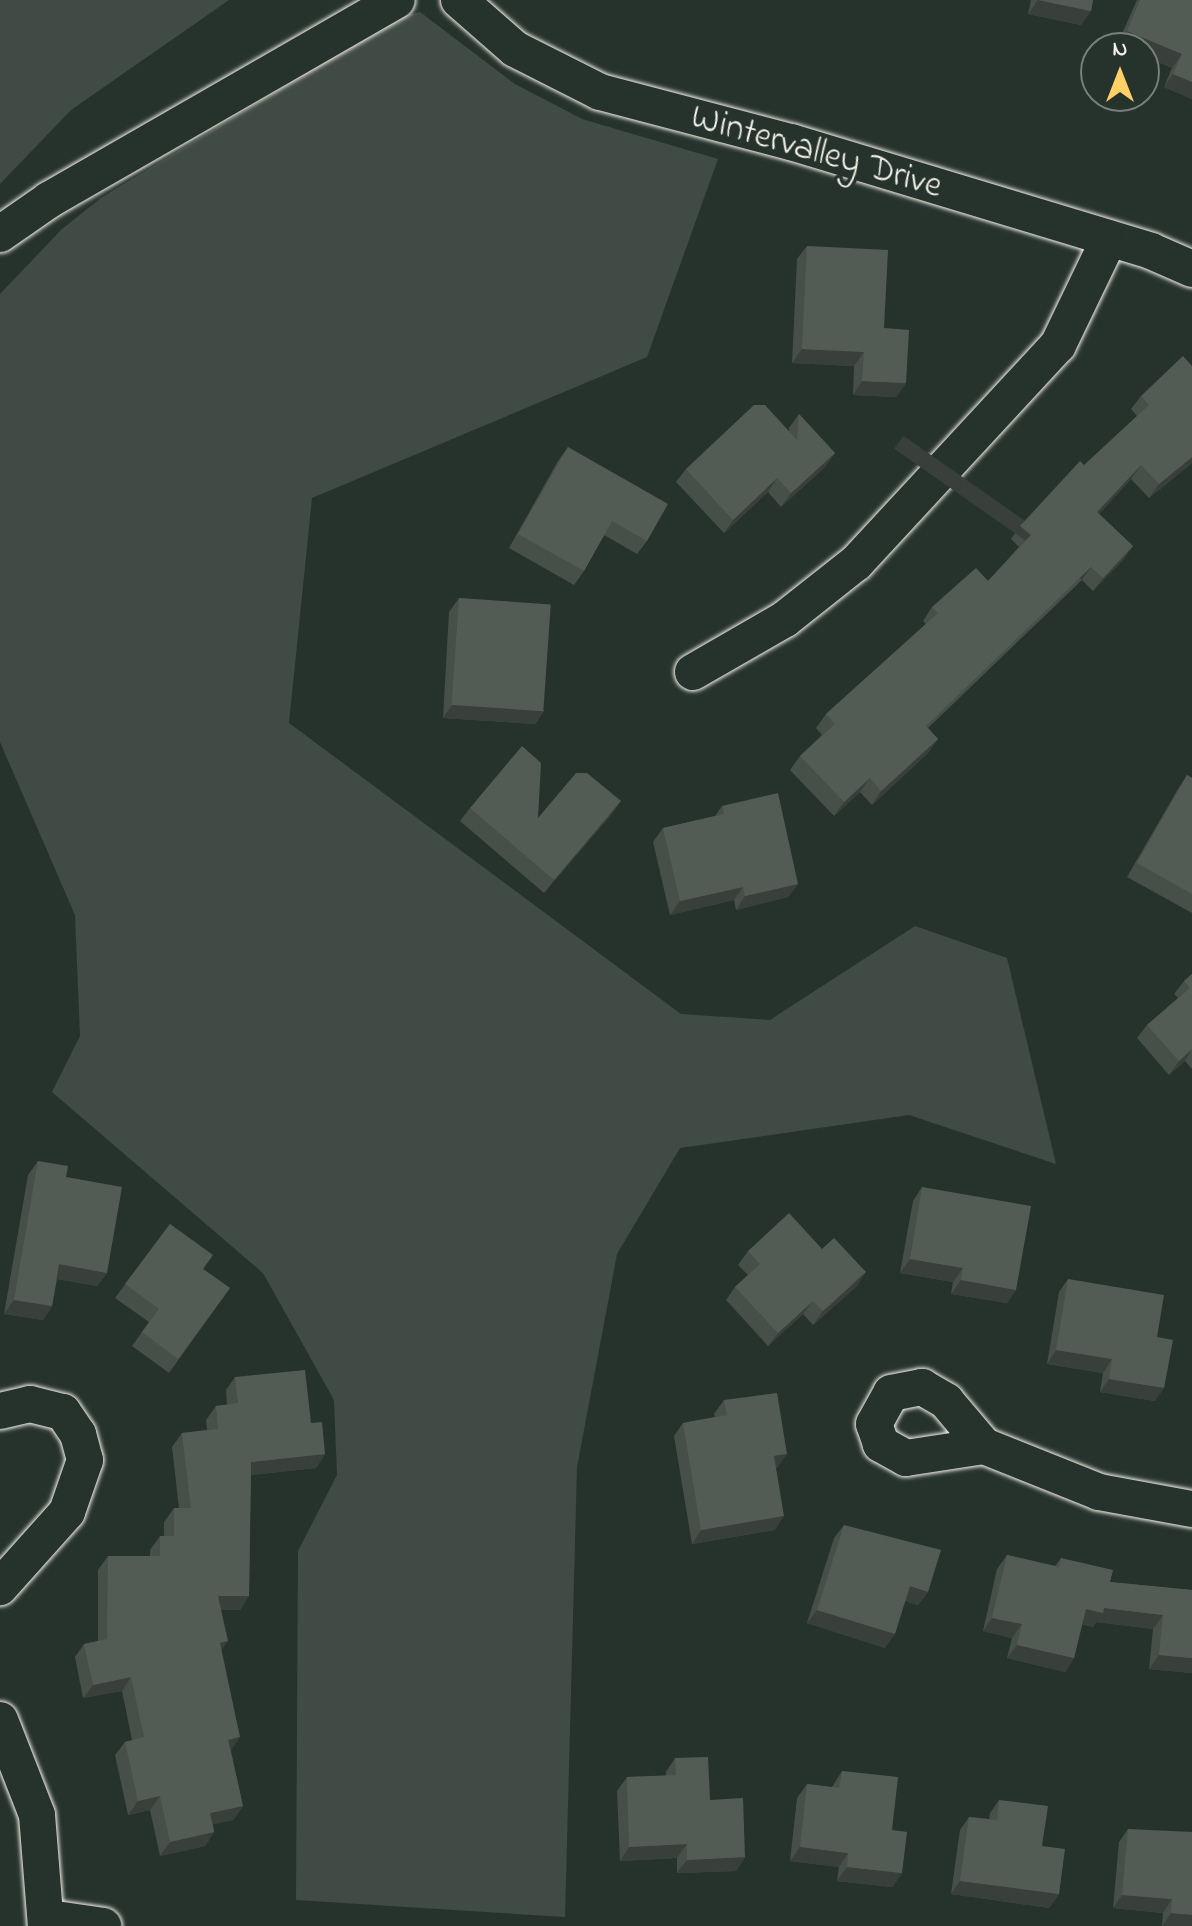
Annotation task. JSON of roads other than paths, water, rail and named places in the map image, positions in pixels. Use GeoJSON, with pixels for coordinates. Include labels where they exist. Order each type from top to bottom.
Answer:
{"type":"FeatureCollection","features":[{"type":"Feature","properties":{"kind":"street"},"geometry":{"type":"LineString","coordinates":[[0,234],[49,200],[397,0]]}},
{"type":"Feature","properties":{"kind":"street","name":"Wintervalley Drive"},"geometry":{"type":"LineString","coordinates":[[459,0],[515,49],[600,92],[791,142],[1109,239],[1192,269]]}},
{"type":"Feature","properties":{"kind":"street"},"geometry":{"type":"LineString","coordinates":[[693,672],[785,619],[856,563],[1058,345],[1109,239]]}},
{"type":"Feature","properties":{"kind":"street"},"geometry":{"type":"LineString","coordinates":[[0,1411],[30,1404],[63,1412],[78,1434],[85,1460],[67,1512],[0,1587]]}},
{"type":"Feature","properties":{"kind":"street"},"geometry":{"type":"LineString","coordinates":[[984,1446],[1099,1492],[1192,1509]]}},
{"type":"Feature","properties":{"kind":"street"},"geometry":{"type":"LineString","coordinates":[[0,1720],[37,1815],[47,1922],[103,1926]]}}]}
